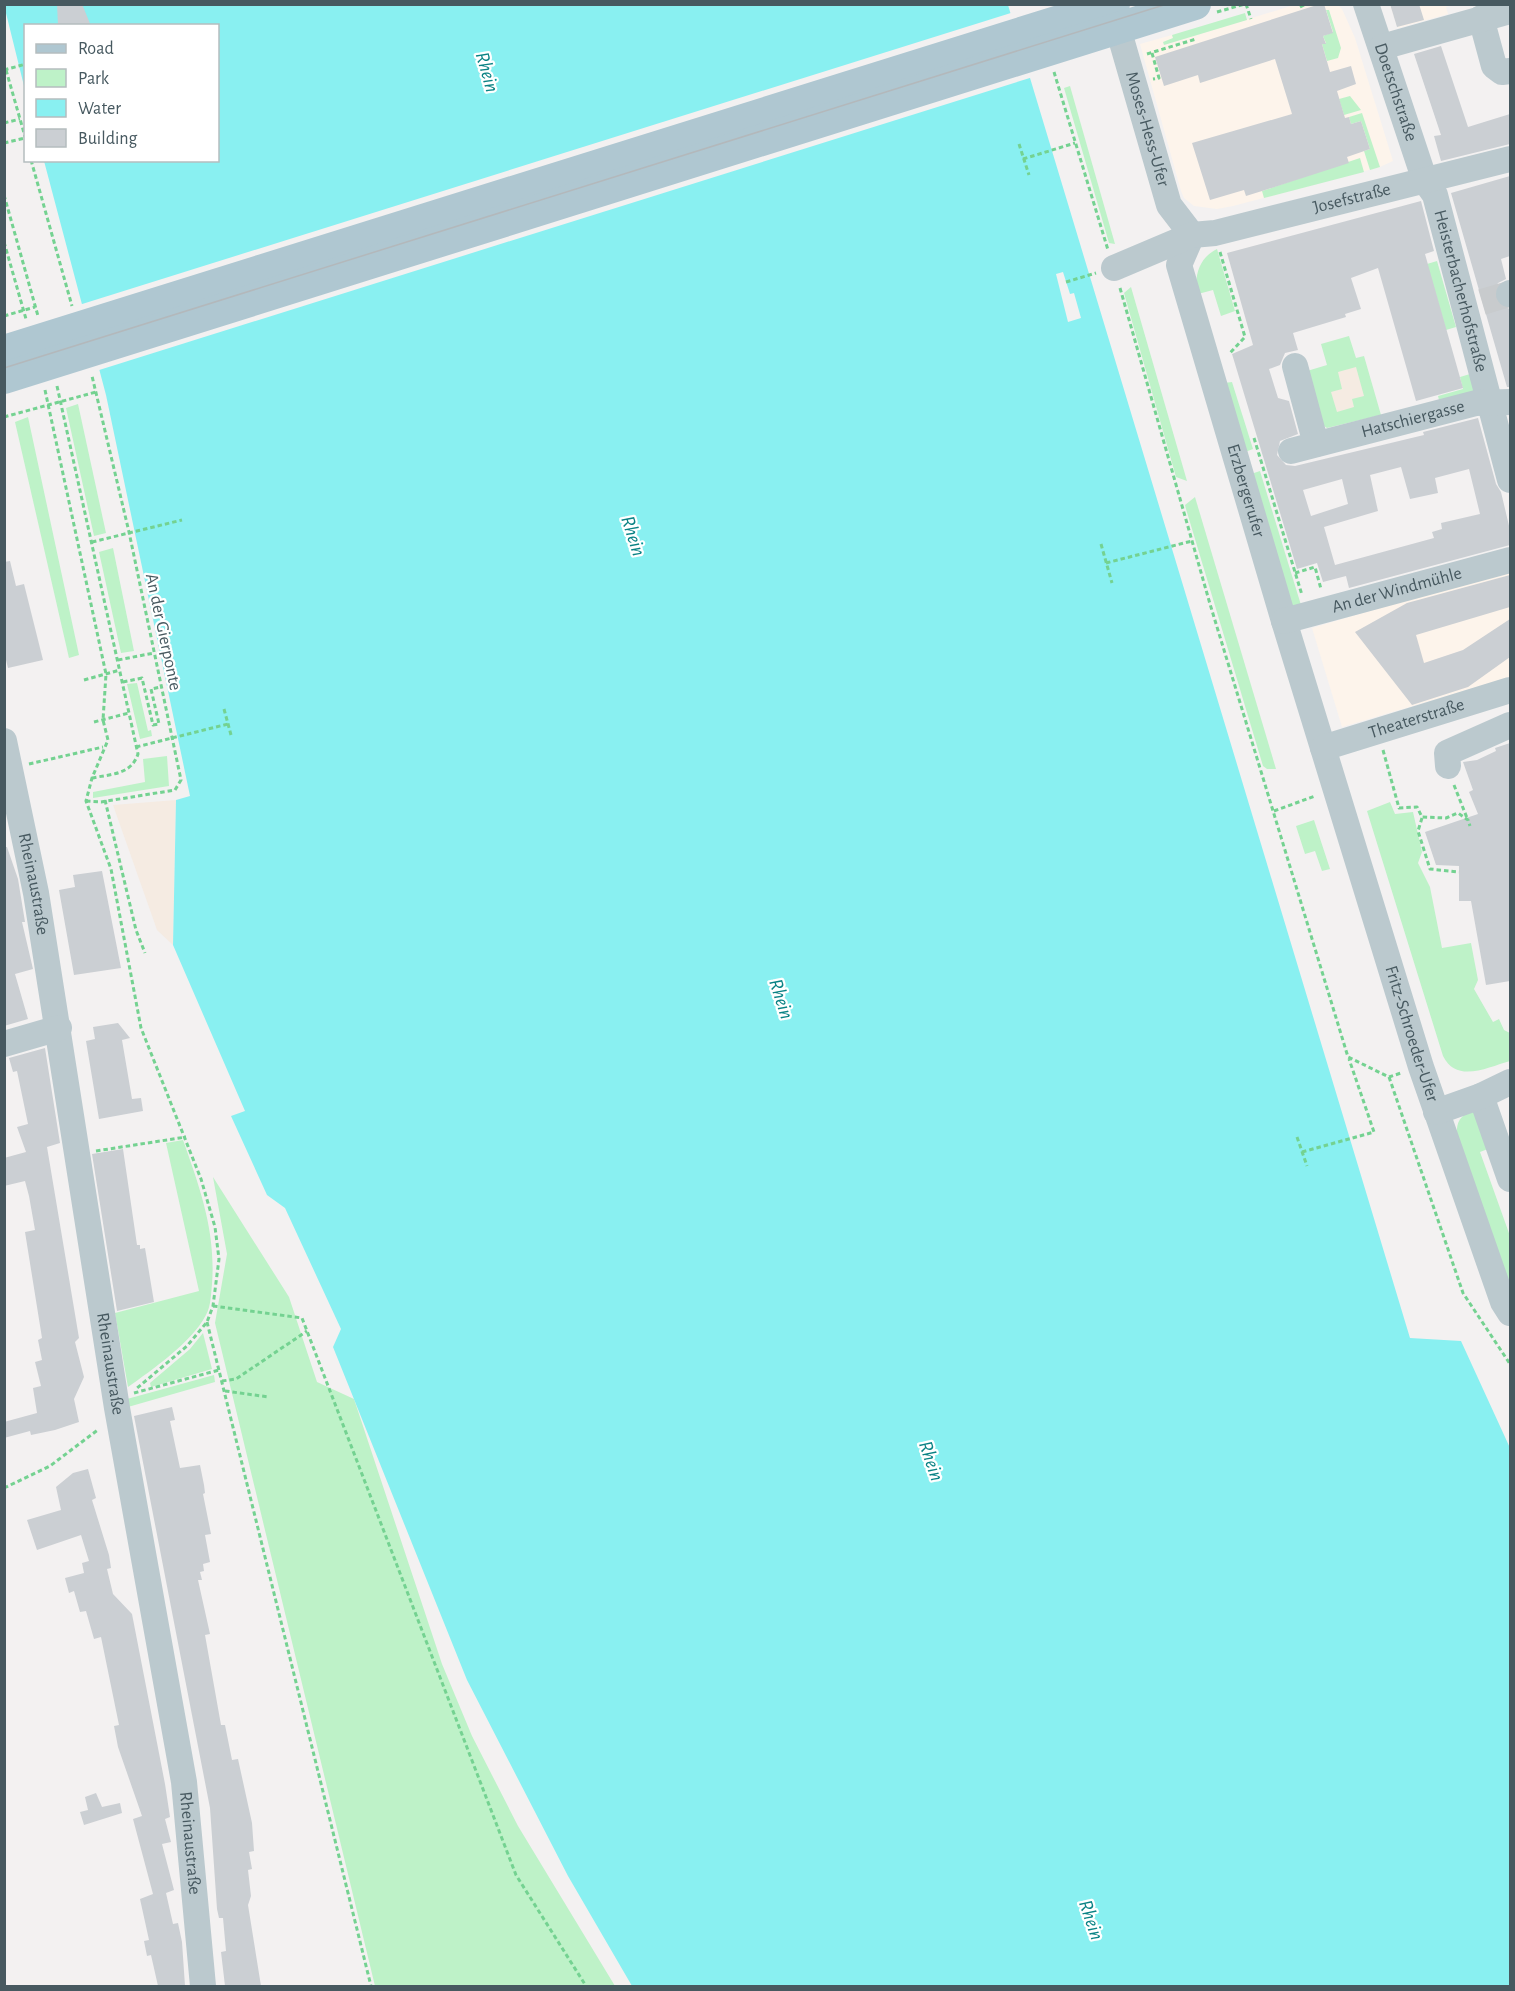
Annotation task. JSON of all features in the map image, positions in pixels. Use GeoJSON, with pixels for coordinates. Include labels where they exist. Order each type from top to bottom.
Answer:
{"type":"FeatureCollection","features":[{"type":"Feature","properties":{"kind":"main road"},"geometry":{"type":"LineString","coordinates":[[4,378],[1189,6]]}},
{"type":"Feature","properties":{"kind":"main road"},"geometry":{"type":"LineString","coordinates":[[4,351],[1113,9]]}},
{"type":"Feature","properties":{"kind":"street","name":"Doetschstraße"},"geometry":{"type":"LineString","coordinates":[[1366,4],[1425,181]]}},
{"type":"Feature","properties":{"kind":"street","name":"Moses-Hess-Ufer"},"geometry":{"type":"LineString","coordinates":[[1113,9],[1169,205],[1203,234]]}},
{"type":"Feature","properties":{"kind":"street"},"geometry":{"type":"LineString","coordinates":[[1382,48],[1510,11]]}},
{"type":"Feature","properties":{"kind":"street"},"geometry":{"type":"LineString","coordinates":[[1481,18],[1494,66],[1502,72],[1510,71]]}},
{"type":"Feature","properties":{"kind":"street","name":"Josefstraße"},"geometry":{"type":"LineString","coordinates":[[1114,268],[1203,234],[1510,159]]}},
{"type":"Feature","properties":{"kind":"street","name":"Heisterbacherhofstraße"},"geometry":{"type":"LineString","coordinates":[[1425,181],[1435,195],[1474,305],[1501,403],[1510,480]]}},
{"type":"Feature","properties":{"kind":"street","name":"Erzbergerufer"},"geometry":{"type":"LineString","coordinates":[[1203,234],[1179,265],[1238,465],[1306,615],[1323,748]]}},
{"type":"Feature","properties":{"kind":"street"},"geometry":{"type":"LineString","coordinates":[[1295,366],[1316,444]]}},
{"type":"Feature","properties":{"kind":"street","name":"Hatschiergasse"},"geometry":{"type":"LineString","coordinates":[[1291,451],[1476,403],[1501,403]]}},
{"type":"Feature","properties":{"kind":"street","name":"An der Windmühle"},"geometry":{"type":"LineString","coordinates":[[1306,615],[1510,560]]}},
{"type":"Feature","properties":{"kind":"street","name":"Theaterstraße"},"geometry":{"type":"LineString","coordinates":[[1323,748],[1510,690]]}},
{"type":"Feature","properties":{"kind":"street"},"geometry":{"type":"LineString","coordinates":[[1448,766],[1448,753],[1510,725]]}},
{"type":"Feature","properties":{"kind":"street","name":"Rheinaustraße"},"geometry":{"type":"LineString","coordinates":[[4,741],[10,790],[36,893],[117,1408],[184,1782],[203,1986]]}},
{"type":"Feature","properties":{"kind":"street","name":"Fritz-Schroeder-Ufer"},"geometry":{"type":"LineString","coordinates":[[1323,748],[1437,1112],[1503,1302],[1510,1313]]}},
{"type":"Feature","properties":{"kind":"street"},"geometry":{"type":"LineString","coordinates":[[4,1044],[59,1028]]}},
{"type":"Feature","properties":{"kind":"street"},"geometry":{"type":"LineString","coordinates":[[1437,1112],[1482,1096],[1510,1082]]}},
{"type":"Feature","properties":{"kind":"street"},"geometry":{"type":"LineString","coordinates":[[1482,1096],[1510,1179]]}},
{"type":"Feature","properties":{"kind":"path"},"geometry":{"type":"LineString","coordinates":[[1246,4],[1251,19]]}},
{"type":"Feature","properties":{"kind":"path"},"geometry":{"type":"LineString","coordinates":[[1300,6],[1306,4]]}},
{"type":"Feature","properties":{"kind":"path"},"geometry":{"type":"LineString","coordinates":[[1144,46],[1147,54],[1197,39]]}},
{"type":"Feature","properties":{"kind":"path"},"geometry":{"type":"LineString","coordinates":[[1152,52],[1158,74]]}},
{"type":"Feature","properties":{"kind":"path"},"geometry":{"type":"LineString","coordinates":[[1051,61],[1114,268],[1192,540],[1348,1057],[1374,1132],[1302,1152]]}},
{"type":"Feature","properties":{"kind":"path"},"geometry":{"type":"LineString","coordinates":[[24,65],[5,70],[24,135]]}},
{"type":"Feature","properties":{"kind":"path"},"geometry":{"type":"LineString","coordinates":[[4,123],[20,118]]}},
{"type":"Feature","properties":{"kind":"path"},"geometry":{"type":"LineString","coordinates":[[4,143],[24,139]]}},
{"type":"Feature","properties":{"kind":"path"},"geometry":{"type":"LineString","coordinates":[[1023,159],[1075,143]]}},
{"type":"Feature","properties":{"kind":"path"},"geometry":{"type":"LineString","coordinates":[[1019,144],[1029,175]]}},
{"type":"Feature","properties":{"kind":"path"},"geometry":{"type":"LineString","coordinates":[[32,162],[75,315]]}},
{"type":"Feature","properties":{"kind":"path"},"geometry":{"type":"LineString","coordinates":[[4,195],[35,307],[4,316]]}},
{"type":"Feature","properties":{"kind":"path"},"geometry":{"type":"LineString","coordinates":[[1203,234],[1245,338],[1228,352],[1231,362]]}},
{"type":"Feature","properties":{"kind":"path"},"geometry":{"type":"LineString","coordinates":[[4,242],[24,310]]}},
{"type":"Feature","properties":{"kind":"path"},"geometry":{"type":"LineString","coordinates":[[1066,282],[1114,268]]}},
{"type":"Feature","properties":{"kind":"path","name":"An der Gierponte"},"geometry":{"type":"LineString","coordinates":[[87,801],[175,790],[180,780],[129,532],[90,370]]}},
{"type":"Feature","properties":{"kind":"path"},"geometry":{"type":"LineString","coordinates":[[4,417],[96,392]]}},
{"type":"Feature","properties":{"kind":"path"},"geometry":{"type":"LineString","coordinates":[[61,401],[138,754],[134,765],[124,772],[92,778]]}},
{"type":"Feature","properties":{"kind":"path"},"geometry":{"type":"LineString","coordinates":[[49,404],[106,674],[103,720],[108,740],[103,747],[92,778],[87,801],[111,869],[141,1028],[148,1051],[186,1137],[215,1227],[219,1259],[213,1306],[207,1322],[171,1360],[129,1394],[219,1370]]}},
{"type":"Feature","properties":{"kind":"path"},"geometry":{"type":"LineString","coordinates":[[1254,437],[1306,615]]}},
{"type":"Feature","properties":{"kind":"path"},"geometry":{"type":"LineString","coordinates":[[92,542],[182,520]]}},
{"type":"Feature","properties":{"kind":"path"},"geometry":{"type":"LineString","coordinates":[[1106,563],[1192,540]]}},
{"type":"Feature","properties":{"kind":"path"},"geometry":{"type":"LineString","coordinates":[[1101,544],[1112,583]]}},
{"type":"Feature","properties":{"kind":"path"},"geometry":{"type":"LineString","coordinates":[[1295,573],[1315,567],[1306,615]]}},
{"type":"Feature","properties":{"kind":"path"},"geometry":{"type":"LineString","coordinates":[[118,660],[154,653]]}},
{"type":"Feature","properties":{"kind":"path"},"geometry":{"type":"LineString","coordinates":[[84,680],[120,670]]}},
{"type":"Feature","properties":{"kind":"path"},"geometry":{"type":"LineString","coordinates":[[123,682],[142,678],[153,725],[159,724],[151,689],[161,687]]}},
{"type":"Feature","properties":{"kind":"path"},"geometry":{"type":"LineString","coordinates":[[224,709],[231,735]]}},
{"type":"Feature","properties":{"kind":"path"},"geometry":{"type":"LineString","coordinates":[[94,722],[129,713]]}},
{"type":"Feature","properties":{"kind":"path"},"geometry":{"type":"LineString","coordinates":[[136,747],[228,724]]}},
{"type":"Feature","properties":{"kind":"path"},"geometry":{"type":"LineString","coordinates":[[46,760],[103,747]]}},
{"type":"Feature","properties":{"kind":"path"},"geometry":{"type":"LineString","coordinates":[[1388,766],[1399,808],[1417,807],[1422,818],[1418,831],[1431,869],[1459,872]]}},
{"type":"Feature","properties":{"kind":"path"},"geometry":{"type":"LineString","coordinates":[[1448,766],[1470,826]]}},
{"type":"Feature","properties":{"kind":"path"},"geometry":{"type":"LineString","coordinates":[[1275,811],[1335,788]]}},
{"type":"Feature","properties":{"kind":"path"},"geometry":{"type":"LineString","coordinates":[[105,800],[136,930],[145,953]]}},
{"type":"Feature","properties":{"kind":"path"},"geometry":{"type":"LineString","coordinates":[[1422,818],[1446,818],[1458,813],[1468,820]]}},
{"type":"Feature","properties":{"kind":"path"},"geometry":{"type":"LineString","coordinates":[[1348,1057],[1389,1077],[1463,1293],[1510,1364]]}},
{"type":"Feature","properties":{"kind":"path"},"geometry":{"type":"LineString","coordinates":[[76,1155],[186,1137]]}},
{"type":"Feature","properties":{"kind":"path"},"geometry":{"type":"LineString","coordinates":[[1297,1137],[1307,1166]]}},
{"type":"Feature","properties":{"kind":"path"},"geometry":{"type":"LineString","coordinates":[[213,1306],[302,1318],[516,1875],[586,1986]]}},
{"type":"Feature","properties":{"kind":"path"},"geometry":{"type":"LineString","coordinates":[[207,1322],[306,1731],[371,1986]]}},
{"type":"Feature","properties":{"kind":"path"},"geometry":{"type":"LineString","coordinates":[[222,1381],[236,1379],[307,1331]]}},
{"type":"Feature","properties":{"kind":"path"},"geometry":{"type":"LineString","coordinates":[[225,1390],[269,1397]]}},
{"type":"Feature","properties":{"kind":"path"},"geometry":{"type":"LineString","coordinates":[[4,1488],[50,1466],[94,1434],[117,1408]]}},
{"type":"Feature","properties":{"kind":"shaded area"},"geometry":{"type":"Polygon","coordinates":[[[1294,5],[1338,5],[1342,9],[1355,38],[1393,161],[1380,167],[1233,206],[1217,209],[1194,206],[1184,198],[1181,191],[1140,44],[1172,35],[1173,38],[1164,45],[1294,5]]]}},
{"type":"Feature","properties":{"kind":"shaded area"},"geometry":{"type":"Polygon","coordinates":[[[1390,5],[1453,5],[1446,7],[1448,14],[1398,28],[1390,5]]]}},
{"type":"Feature","properties":{"kind":"shaded area"},"geometry":{"type":"Polygon","coordinates":[[[1510,569],[1510,677],[1342,727],[1312,628],[1510,569]]]}},
{"type":"Feature","properties":{"kind":"green space"},"geometry":{"type":"Polygon","coordinates":[[[1326,10],[1329,10],[1341,48],[1338,58],[1327,61],[1322,44],[1326,43],[1323,36],[1333,32],[1326,10]]]}},
{"type":"Feature","properties":{"kind":"green space"},"geometry":{"type":"Polygon","coordinates":[[[1245,13],[1247,20],[1164,45],[1163,42],[1173,38],[1172,35],[1245,13]]]}},
{"type":"Feature","properties":{"kind":"green space"},"geometry":{"type":"Polygon","coordinates":[[[1070,86],[1115,244],[1109,243],[1064,88],[1070,86]]]}},
{"type":"Feature","properties":{"kind":"green space"},"geometry":{"type":"Polygon","coordinates":[[[1350,96],[1361,110],[1344,115],[1339,99],[1350,96]]]}},
{"type":"Feature","properties":{"kind":"green space"},"geometry":{"type":"Polygon","coordinates":[[[1362,113],[1380,167],[1370,170],[1364,151],[1370,149],[1361,121],[1351,124],[1349,117],[1362,113]]]}},
{"type":"Feature","properties":{"kind":"green space"},"geometry":{"type":"Polygon","coordinates":[[[1360,158],[1364,172],[1264,198],[1262,191],[1360,158]]]}},
{"type":"Feature","properties":{"kind":"green space"},"geometry":{"type":"Polygon","coordinates":[[[1217,249],[1235,311],[1221,316],[1213,290],[1198,294],[1196,280],[1202,262],[1217,249]]]}},
{"type":"Feature","properties":{"kind":"green space"},"geometry":{"type":"Polygon","coordinates":[[[1437,261],[1456,327],[1446,330],[1427,264],[1437,261]]]}},
{"type":"Feature","properties":{"kind":"green space"},"geometry":{"type":"Polygon","coordinates":[[[1131,287],[1187,481],[1176,477],[1124,293],[1131,287]]]}},
{"type":"Feature","properties":{"kind":"green space"},"geometry":{"type":"Polygon","coordinates":[[[1349,336],[1356,358],[1364,356],[1381,415],[1327,428],[1324,426],[1307,371],[1327,365],[1321,344],[1349,336]]]}},
{"type":"Feature","properties":{"kind":"green space"},"geometry":{"type":"Polygon","coordinates":[[[1470,374],[1475,393],[1440,404],[1438,396],[1463,389],[1460,377],[1470,374]]]}},
{"type":"Feature","properties":{"kind":"green space"},"geometry":{"type":"Polygon","coordinates":[[[1232,382],[1253,449],[1245,452],[1224,383],[1232,382]]]}},
{"type":"Feature","properties":{"kind":"green space"},"geometry":{"type":"Polygon","coordinates":[[[78,404],[106,533],[94,536],[66,408],[78,404]]]}},
{"type":"Feature","properties":{"kind":"green space"},"geometry":{"type":"Polygon","coordinates":[[[28,417],[79,655],[69,658],[15,422],[28,417]]]}},
{"type":"Feature","properties":{"kind":"green space"},"geometry":{"type":"Polygon","coordinates":[[[1260,471],[1301,605],[1292,608],[1251,474],[1260,471]]]}},
{"type":"Feature","properties":{"kind":"green space"},"geometry":{"type":"Polygon","coordinates":[[[1195,497],[1276,769],[1267,769],[1263,766],[1186,509],[1185,505],[1195,497]]]}},
{"type":"Feature","properties":{"kind":"green space"},"geometry":{"type":"Polygon","coordinates":[[[113,548],[134,651],[121,653],[99,552],[113,548]]]}},
{"type":"Feature","properties":{"kind":"green space"},"geometry":{"type":"Polygon","coordinates":[[[137,683],[148,731],[151,730],[152,736],[140,739],[127,684],[137,683]]]}},
{"type":"Feature","properties":{"kind":"green space"},"geometry":{"type":"Polygon","coordinates":[[[167,756],[169,786],[93,798],[93,792],[145,782],[143,759],[167,756]]]}},
{"type":"Feature","properties":{"kind":"green space"},"geometry":{"type":"Polygon","coordinates":[[[1390,802],[1395,814],[1413,812],[1422,852],[1418,863],[1430,887],[1442,948],[1471,943],[1478,980],[1474,989],[1493,1022],[1499,1019],[1504,1030],[1510,1033],[1510,1061],[1474,1071],[1465,1071],[1456,1069],[1443,1056],[1367,811],[1390,802]]]}},
{"type":"Feature","properties":{"kind":"green space"},"geometry":{"type":"Polygon","coordinates":[[[1314,820],[1330,869],[1322,871],[1315,851],[1305,854],[1296,826],[1314,820]]]}},
{"type":"Feature","properties":{"kind":"green space"},"geometry":{"type":"Polygon","coordinates":[[[1473,1111],[1493,1147],[1480,1152],[1510,1236],[1510,1291],[1457,1140],[1461,1118],[1473,1111]]]}},
{"type":"Feature","properties":{"kind":"green space"},"geometry":{"type":"Polygon","coordinates":[[[183,1140],[201,1193],[212,1246],[210,1304],[200,1325],[191,1335],[171,1355],[128,1387],[115,1313],[199,1291],[166,1143],[183,1140]]]}},
{"type":"Feature","properties":{"kind":"green space"},"geometry":{"type":"Polygon","coordinates":[[[213,1177],[289,1297],[317,1382],[354,1399],[442,1664],[472,1736],[518,1826],[615,1986],[375,1986],[215,1323],[227,1254],[213,1177]]]}},
{"type":"Feature","properties":{"kind":"green space"},"geometry":{"type":"Polygon","coordinates":[[[203,1333],[212,1369],[151,1387],[150,1383],[190,1349],[203,1333]]]}},
{"type":"Feature","properties":{"kind":"green space"},"geometry":{"type":"Polygon","coordinates":[[[214,1375],[215,1382],[128,1407],[127,1399],[214,1375]]]}},
{"type":"Feature","properties":{"kind":"sand"},"geometry":{"type":"Polygon","coordinates":[[[1356,367],[1364,396],[1352,399],[1354,407],[1337,412],[1331,392],[1342,389],[1338,372],[1356,367]]]}},
{"type":"Feature","properties":{"kind":"sand"},"geometry":{"type":"Polygon","coordinates":[[[176,800],[173,945],[157,930],[113,805],[176,800]]]}},
{"type":"Feature","properties":{"kind":"water","name":"Rhein"},"geometry":{"type":"Polygon","coordinates":[[[4,5],[1008,5],[1410,1338],[1461,1341],[1510,1448],[1510,1986],[632,1986],[568,1876],[467,1680],[333,1347],[341,1329],[285,1208],[267,1195],[231,1116],[245,1111],[173,945],[176,800],[190,796],[106,395],[44,162],[219,162],[219,24],[24,24],[24,86],[4,5]]]}},
{"type":"Feature","properties":{"kind":"pier"},"geometry":{"type":"Polygon","coordinates":[[[1014,12],[1033,77],[96,371],[79,305],[1014,12]]]}},
{"type":"Feature","properties":{"kind":"pier"},"geometry":{"type":"Polygon","coordinates":[[[1063,272],[1070,294],[1074,293],[1081,318],[1068,322],[1056,274],[1063,272]]]}},
{"type":"Feature","properties":{"kind":"building"},"geometry":{"type":"Polygon","coordinates":[[[57,4],[82,4],[90,24],[58,24],[57,4]]]}},
{"type":"Feature","properties":{"kind":"building"},"geometry":{"type":"Polygon","coordinates":[[[1324,4],[1333,33],[1323,36],[1326,44],[1322,44],[1330,72],[1351,66],[1356,84],[1337,91],[1345,118],[1349,117],[1351,124],[1361,121],[1370,149],[1347,157],[1349,163],[1262,191],[1246,196],[1244,190],[1210,200],[1192,143],[1292,114],[1275,59],[1200,83],[1198,75],[1164,86],[1155,57],[1324,4]]]}},
{"type":"Feature","properties":{"kind":"building"},"geometry":{"type":"Polygon","coordinates":[[[1390,4],[1419,4],[1424,20],[1397,27],[1390,4]]]}},
{"type":"Feature","properties":{"kind":"building"},"geometry":{"type":"Polygon","coordinates":[[[1441,46],[1468,127],[1510,114],[1510,144],[1441,161],[1434,136],[1441,135],[1414,54],[1441,46]]]}},
{"type":"Feature","properties":{"kind":"building"},"geometry":{"type":"Polygon","coordinates":[[[1510,176],[1510,256],[1501,259],[1506,279],[1498,283],[1494,291],[1498,304],[1510,309],[1510,387],[1507,387],[1451,193],[1510,176]]]}},
{"type":"Feature","properties":{"kind":"building"},"geometry":{"type":"Polygon","coordinates":[[[1421,201],[1434,251],[1425,254],[1463,388],[1416,401],[1378,268],[1351,278],[1361,309],[1345,314],[1346,317],[1293,333],[1298,350],[1285,353],[1280,365],[1269,369],[1278,398],[1289,401],[1298,434],[1280,441],[1277,455],[1286,465],[1295,466],[1424,435],[1423,432],[1478,418],[1496,484],[1501,492],[1510,530],[1510,545],[1349,588],[1346,576],[1323,582],[1317,563],[1297,569],[1232,354],[1253,345],[1227,253],[1421,201]],[[1401,467],[1370,475],[1378,511],[1324,527],[1335,565],[1434,538],[1432,532],[1442,529],[1441,523],[1480,514],[1469,469],[1435,478],[1438,493],[1410,499],[1401,467]],[[1342,479],[1303,490],[1311,516],[1348,504],[1342,479]]]}},
{"type":"Feature","properties":{"kind":"building"},"geometry":{"type":"Polygon","coordinates":[[[10,561],[16,586],[24,584],[43,660],[8,668],[4,652],[4,562],[10,561]]]}},
{"type":"Feature","properties":{"kind":"building"},"geometry":{"type":"Polygon","coordinates":[[[1510,575],[1510,607],[1416,635],[1424,663],[1463,650],[1510,619],[1510,657],[1468,687],[1412,705],[1355,632],[1407,603],[1510,575]]]}},
{"type":"Feature","properties":{"kind":"building"},"geometry":{"type":"Polygon","coordinates":[[[1510,743],[1510,981],[1486,985],[1471,901],[1459,901],[1459,866],[1436,865],[1425,832],[1478,814],[1469,792],[1473,790],[1463,762],[1477,760],[1496,751],[1495,748],[1510,743]]]}},
{"type":"Feature","properties":{"kind":"building"},"geometry":{"type":"Polygon","coordinates":[[[4,847],[7,847],[18,879],[25,922],[22,922],[33,969],[15,974],[28,1019],[4,1026],[4,847]]]}},
{"type":"Feature","properties":{"kind":"building"},"geometry":{"type":"Polygon","coordinates":[[[102,871],[121,968],[74,975],[59,890],[75,887],[73,875],[102,871]]]}},
{"type":"Feature","properties":{"kind":"building"},"geometry":{"type":"Polygon","coordinates":[[[118,1023],[130,1038],[122,1040],[132,1099],[141,1098],[143,1111],[99,1119],[86,1041],[95,1039],[93,1027],[118,1023]]]}},
{"type":"Feature","properties":{"kind":"building"},"geometry":{"type":"Polygon","coordinates":[[[45,1048],[60,1143],[47,1147],[79,1338],[75,1342],[84,1377],[74,1399],[79,1422],[55,1430],[31,1435],[30,1431],[4,1438],[4,1422],[37,1413],[33,1388],[41,1386],[35,1362],[42,1360],[38,1340],[42,1338],[25,1232],[35,1230],[29,1196],[25,1181],[4,1186],[4,1158],[26,1152],[17,1127],[28,1124],[17,1071],[13,1072],[9,1058],[45,1048]]]}},
{"type":"Feature","properties":{"kind":"building"},"geometry":{"type":"Polygon","coordinates":[[[123,1149],[137,1245],[140,1245],[140,1249],[145,1248],[154,1302],[117,1311],[92,1154],[123,1149]]]}},
{"type":"Feature","properties":{"kind":"building"},"geometry":{"type":"Polygon","coordinates":[[[172,1407],[175,1420],[170,1421],[180,1468],[200,1465],[204,1485],[205,1493],[203,1494],[211,1534],[205,1535],[210,1562],[203,1564],[204,1571],[200,1572],[202,1580],[198,1580],[210,1634],[205,1635],[221,1725],[225,1725],[232,1760],[238,1759],[252,1823],[254,1851],[249,1852],[252,1869],[248,1870],[251,1896],[248,1905],[261,1986],[225,1986],[221,1952],[226,1951],[223,1918],[219,1918],[217,1909],[210,1808],[134,1416],[172,1407]]]}},
{"type":"Feature","properties":{"kind":"building"},"geometry":{"type":"Polygon","coordinates":[[[88,1469],[96,1498],[92,1500],[109,1555],[111,1568],[107,1569],[113,1594],[132,1614],[165,1784],[170,1817],[165,1819],[171,1842],[162,1844],[174,1890],[166,1893],[173,1924],[178,1923],[182,1942],[185,1986],[158,1986],[151,1955],[147,1956],[144,1941],[149,1940],[140,1899],[153,1894],[133,1819],[142,1816],[118,1747],[114,1726],[119,1725],[101,1637],[94,1639],[86,1611],[80,1612],[74,1591],[69,1593],[65,1578],[84,1573],[82,1563],[89,1561],[81,1535],[37,1550],[27,1520],[61,1510],[56,1487],[73,1473],[88,1469]]]}},
{"type":"Feature","properties":{"kind":"building"},"geometry":{"type":"Polygon","coordinates":[[[96,1793],[102,1807],[120,1803],[122,1813],[84,1825],[80,1812],[88,1810],[85,1797],[96,1793]]]}},
{"type":"Feature","properties":{"kind":"tunnel"},"geometry":{"type":"LineString","coordinates":[[1482,302],[1509,294]]}},
{"type":"Feature","properties":{"kind":"tram line"},"geometry":{"type":"LineString","coordinates":[[4,368],[1167,4]]}}]}
